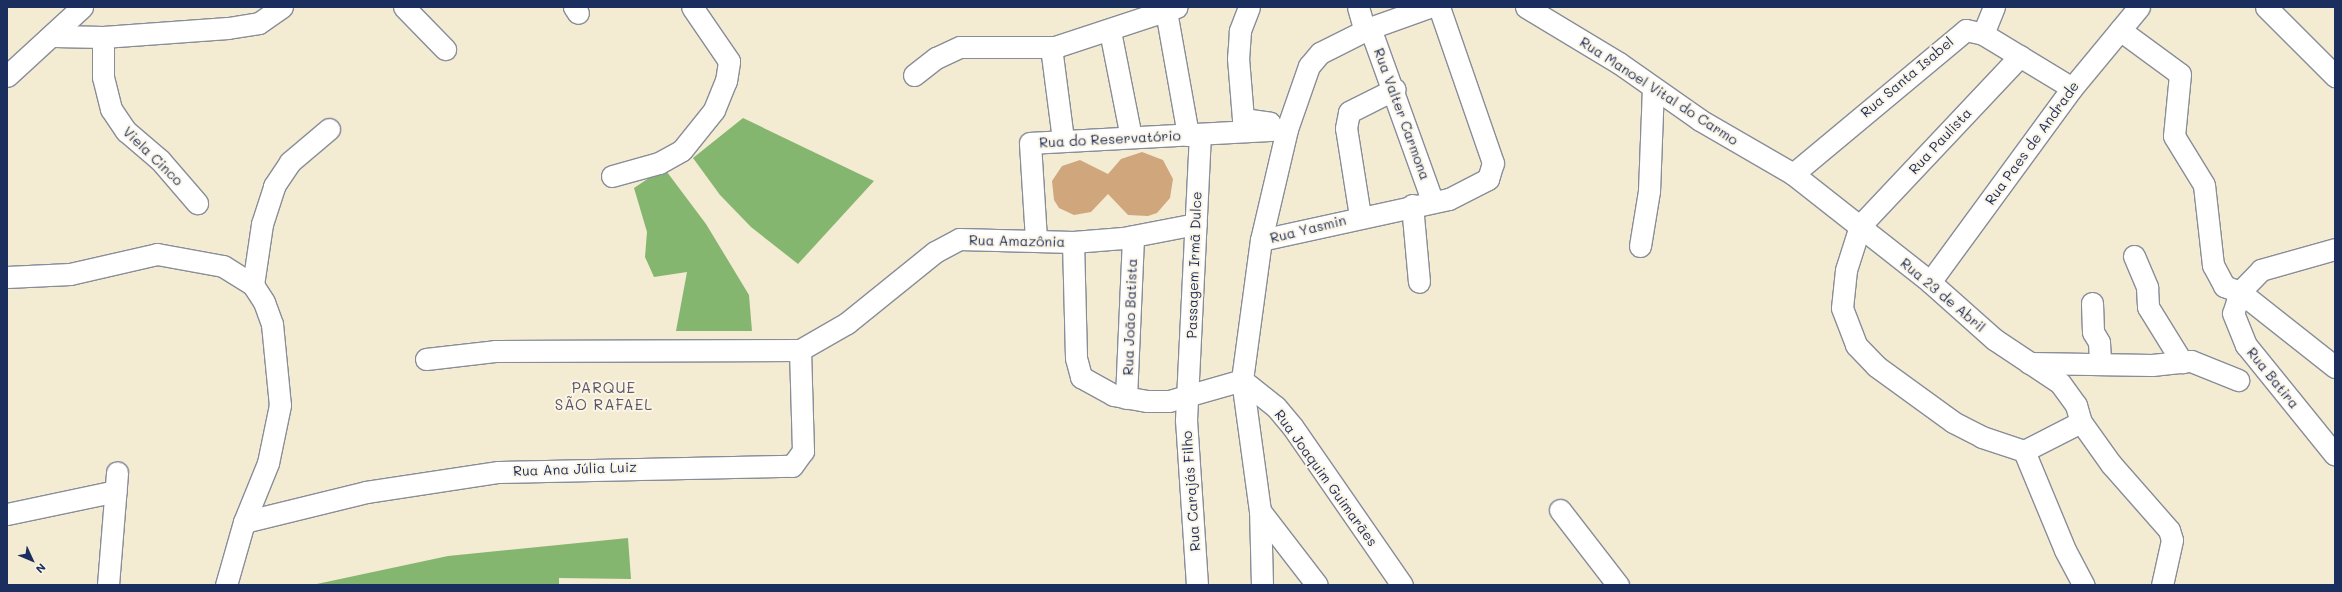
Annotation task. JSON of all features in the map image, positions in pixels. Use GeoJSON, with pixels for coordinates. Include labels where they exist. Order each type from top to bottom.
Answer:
{"type":"FeatureCollection","features":[{"type":"Feature","properties":{"kind":"street"},"geometry":{"type":"LineString","coordinates":[[7,76],[54,36],[82,7]]}},
{"type":"Feature","properties":{"kind":"street"},"geometry":{"type":"LineString","coordinates":[[54,36],[103,37],[228,28],[259,23],[282,7]]}},
{"type":"Feature","properties":{"kind":"street"},"geometry":{"type":"LineString","coordinates":[[404,7],[446,49]]}},
{"type":"Feature","properties":{"kind":"street"},"geometry":{"type":"LineString","coordinates":[[612,176],[659,163],[682,150],[714,110],[726,81],[729,61],[692,7]]}},
{"type":"Feature","properties":{"kind":"street"},"geometry":{"type":"LineString","coordinates":[[1249,7],[1240,31],[1238,58],[1243,119],[1274,124],[1280,129]]}},
{"type":"Feature","properties":{"kind":"street","name":"Rua Valter Carmona"},"geometry":{"type":"LineString","coordinates":[[1358,7],[1395,89],[1432,200]]}},
{"type":"Feature","properties":{"kind":"street"},"geometry":{"type":"LineString","coordinates":[[1261,240],[1280,129],[1309,66],[1320,53],[1368,29],[1429,7]]}},
{"type":"Feature","properties":{"kind":"street","name":"Rua Yasmin"},"geometry":{"type":"LineString","coordinates":[[1262,585],[1260,511],[1242,380],[1261,240],[1432,200],[1449,199],[1478,186],[1488,179],[1493,163],[1439,7]]}},
{"type":"Feature","properties":{"kind":"street","name":"Rua Manoel Vital do Carmo"},"geometry":{"type":"LineString","coordinates":[[1526,7],[1653,88],[1793,174]]}},
{"type":"Feature","properties":{"kind":"street"},"geometry":{"type":"LineString","coordinates":[[1984,34],[1994,7]]}},
{"type":"Feature","properties":{"kind":"street","name":"Rua Paes de Andrade"},"geometry":{"type":"LineString","coordinates":[[1930,282],[2072,88],[2139,7]]}},
{"type":"Feature","properties":{"kind":"street"},"geometry":{"type":"LineString","coordinates":[[2266,7],[2335,76]]}},
{"type":"Feature","properties":{"kind":"street"},"geometry":{"type":"LineString","coordinates":[[914,74],[936,58],[960,47],[1051,47],[1110,31],[1171,9]]}},
{"type":"Feature","properties":{"kind":"street","name":"Passagem Irmã Dulce"},"geometry":{"type":"LineString","coordinates":[[1171,9],[1194,134],[1196,224],[1188,396]]}},
{"type":"Feature","properties":{"kind":"street","name":"Rua Santa Isabel"},"geometry":{"type":"LineString","coordinates":[[1793,174],[1951,40],[1966,30],[1984,34],[2072,88]]}},
{"type":"Feature","properties":{"kind":"street"},"geometry":{"type":"LineString","coordinates":[[2120,30],[2180,74],[2174,136],[2204,185],[2213,265],[2224,286],[2240,292],[2335,367]]}},
{"type":"Feature","properties":{"kind":"street"},"geometry":{"type":"LineString","coordinates":[[1110,31],[1131,136]]}},
{"type":"Feature","properties":{"kind":"street","name":"Viela Cinco"},"geometry":{"type":"LineString","coordinates":[[103,37],[103,77],[111,109],[126,131],[160,160],[197,203]]}},
{"type":"Feature","properties":{"kind":"street"},"geometry":{"type":"LineString","coordinates":[[1051,47],[1063,139]]}},
{"type":"Feature","properties":{"kind":"street","name":"Rua Paulista"},"geometry":{"type":"LineString","coordinates":[[1860,226],[2020,56]]}},
{"type":"Feature","properties":{"kind":"street"},"geometry":{"type":"LineString","coordinates":[[1640,246],[1649,191],[1653,88]]}},
{"type":"Feature","properties":{"kind":"street"},"geometry":{"type":"LineString","coordinates":[[1360,216],[1346,128],[1349,112],[1395,89]]}},
{"type":"Feature","properties":{"kind":"street"},"geometry":{"type":"LineString","coordinates":[[253,285],[262,224],[274,186],[290,162],[329,129]]}},
{"type":"Feature","properties":{"kind":"street","name":"Rua do Reservatório"},"geometry":{"type":"LineString","coordinates":[[1036,240],[1030,143],[1063,139],[1280,129]]}},
{"type":"Feature","properties":{"kind":"street","name":"Rua 23 de Abril"},"geometry":{"type":"LineString","coordinates":[[1793,174],[1930,282],[2027,363],[2044,371],[2068,392],[2081,422],[2111,464],[2169,530],[2172,540],[2162,585]]}},
{"type":"Feature","properties":{"kind":"street"},"geometry":{"type":"LineString","coordinates":[[1412,205],[1419,282]]}},
{"type":"Feature","properties":{"kind":"street","name":"Rua Amazônia"},"geometry":{"type":"LineString","coordinates":[[800,350],[847,323],[936,252],[959,240],[1036,240],[1073,242],[1133,236],[1196,224]]}},
{"type":"Feature","properties":{"kind":"street"},"geometry":{"type":"LineString","coordinates":[[1860,226],[1846,270],[1842,308],[1856,345],[1876,366],[1953,422],[1982,437],[2024,451],[2081,422]]}},
{"type":"Feature","properties":{"kind":"street","name":"Rua João Batista"},"geometry":{"type":"LineString","coordinates":[[1126,398],[1133,236]]}},
{"type":"Feature","properties":{"kind":"street"},"geometry":{"type":"LineString","coordinates":[[1073,242],[1078,371],[1096,388],[1126,398],[1169,401],[1242,380]]}},
{"type":"Feature","properties":{"kind":"street"},"geometry":{"type":"LineString","coordinates":[[2240,292],[2261,270],[2335,249]]}},
{"type":"Feature","properties":{"kind":"street"},"geometry":{"type":"LineString","coordinates":[[7,277],[70,274],[156,254],[223,266],[253,285],[264,302],[272,324],[280,405],[268,463],[244,522],[226,585]]}},
{"type":"Feature","properties":{"kind":"street"},"geometry":{"type":"LineString","coordinates":[[2134,256],[2147,287],[2148,307],[2182,362]]}},
{"type":"Feature","properties":{"kind":"street","name":"Rua Batira"},"geometry":{"type":"LineString","coordinates":[[2240,292],[2233,313],[2246,345],[2335,455]]}},
{"type":"Feature","properties":{"kind":"street"},"geometry":{"type":"LineString","coordinates":[[2092,303],[2100,363]]}},
{"type":"Feature","properties":{"kind":"street"},"geometry":{"type":"LineString","coordinates":[[426,359],[503,351],[800,350]]}},
{"type":"Feature","properties":{"kind":"street","name":"Rua Ana Júlia Luiz"},"geometry":{"type":"LineString","coordinates":[[244,522],[366,492],[499,472],[792,466],[803,451],[800,350]]}},
{"type":"Feature","properties":{"kind":"street"},"geometry":{"type":"LineString","coordinates":[[2027,363],[2191,361],[2238,380]]}},
{"type":"Feature","properties":{"kind":"street","name":"Rua Joaquim Guimarães"},"geometry":{"type":"LineString","coordinates":[[1242,380],[1276,407],[1292,426],[1402,585]]}},
{"type":"Feature","properties":{"kind":"street","name":"Rua Carajás Filho"},"geometry":{"type":"LineString","coordinates":[[1188,396],[1186,420],[1197,585]]}},
{"type":"Feature","properties":{"kind":"street"},"geometry":{"type":"LineString","coordinates":[[2024,451],[2065,550],[2084,585]]}},
{"type":"Feature","properties":{"kind":"street"},"geometry":{"type":"LineString","coordinates":[[7,514],[117,481],[108,585]]}},
{"type":"Feature","properties":{"kind":"street"},"geometry":{"type":"LineString","coordinates":[[1560,510],[1618,585]]}},
{"type":"Feature","properties":{"kind":"street"},"geometry":{"type":"LineString","coordinates":[[1260,511],[1316,585]]}},
{"type":"Feature","properties":{"kind":"green space"},"geometry":{"type":"Polygon","coordinates":[[[743,118],[874,181],[798,264],[751,227],[720,195],[693,158],[743,118]]]}},
{"type":"Feature","properties":{"kind":"green space"},"geometry":{"type":"Polygon","coordinates":[[[664,168],[706,224],[749,295],[752,331],[676,331],[687,272],[654,277],[645,257],[647,232],[634,188],[664,168]]]}},
{"type":"Feature","properties":{"kind":"green space"},"geometry":{"type":"Polygon","coordinates":[[[628,538],[631,579],[559,578],[559,585],[312,585],[448,556],[628,538]]]}},
{"type":"Feature","properties":{"kind":"building"},"geometry":{"type":"Polygon","coordinates":[[[1142,152],[1163,160],[1173,179],[1170,198],[1157,213],[1148,216],[1128,215],[1108,194],[1091,212],[1074,215],[1059,208],[1054,200],[1052,181],[1062,166],[1080,160],[1108,174],[1121,159],[1142,152]]]}},
{"type":"Feature","properties":{"kind":"district","name":"PARQUE SÃO RAFAEL"},"geometry":{"type":"Point","coordinates":[604,396]}}]}
